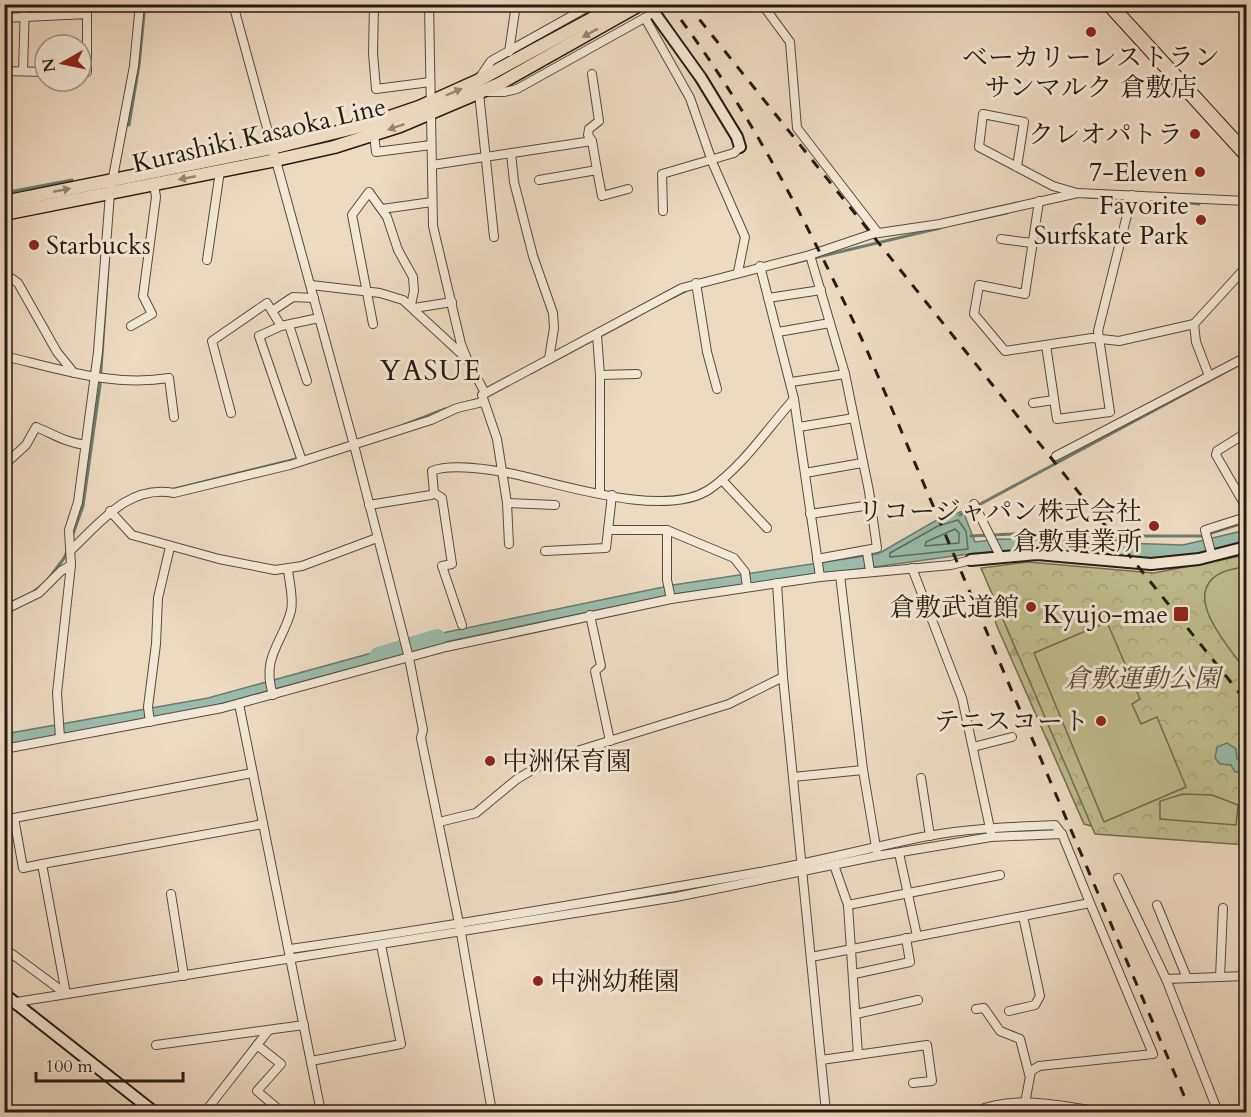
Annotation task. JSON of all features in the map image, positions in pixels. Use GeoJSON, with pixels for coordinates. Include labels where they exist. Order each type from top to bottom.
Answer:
{"type":"FeatureCollection","features":[{"type":"Feature","properties":{"kind":"highway"},"geometry":{"type":"LineString","coordinates":[[1108,4],[1246,154]]}},
{"type":"Feature","properties":{"kind":"main road","name":"Kurashiki Kasaoka Line"},"geometry":{"type":"LineString","coordinates":[[480,89],[618,4]]}},
{"type":"Feature","properties":{"kind":"main road","name":"Kurashiki Kasaoka Line"},"geometry":{"type":"LineString","coordinates":[[4,214],[111,187],[374,134],[480,89],[648,10]]}},
{"type":"Feature","properties":{"kind":"main road","name":"Kurashiki Kasaoka Line"},"geometry":{"type":"LineString","coordinates":[[4,202],[111,187],[154,184],[220,171],[366,124],[431,108]]}},
{"type":"Feature","properties":{"kind":"street"},"geometry":{"type":"LineString","coordinates":[[23,71],[25,4]]}},
{"type":"Feature","properties":{"kind":"street"},"geometry":{"type":"LineString","coordinates":[[68,4],[68,15]]}},
{"type":"Feature","properties":{"kind":"street"},"geometry":{"type":"LineString","coordinates":[[60,736],[57,693],[71,564],[70,544],[85,445],[99,378],[111,187],[134,66],[140,4]]}},
{"type":"Feature","properties":{"kind":"street"},"geometry":{"type":"LineString","coordinates":[[233,4],[311,285],[405,644],[423,730],[420,738],[461,929],[492,1113]]}},
{"type":"Feature","properties":{"kind":"street"},"geometry":{"type":"LineString","coordinates":[[374,4],[373,53],[376,89],[430,82]]}},
{"type":"Feature","properties":{"kind":"street"},"geometry":{"type":"LineString","coordinates":[[429,4],[433,226],[460,344],[483,398],[497,439],[507,503],[509,544]]}},
{"type":"Feature","properties":{"kind":"street"},"geometry":{"type":"LineString","coordinates":[[509,52],[516,4]]}},
{"type":"Feature","properties":{"kind":"street"},"geometry":{"type":"LineString","coordinates":[[494,237],[480,73],[491,61],[593,4]]}},
{"type":"Feature","properties":{"kind":"street"},"geometry":{"type":"LineString","coordinates":[[762,4],[790,42],[797,128],[878,234]]}},
{"type":"Feature","properties":{"kind":"street"},"geometry":{"type":"LineString","coordinates":[[1240,4],[1246,7]]}},
{"type":"Feature","properties":{"kind":"street"},"geometry":{"type":"LineString","coordinates":[[648,10],[701,78],[737,137],[740,147],[734,153],[662,174],[663,211]]}},
{"type":"Feature","properties":{"kind":"street"},"geometry":{"type":"LineString","coordinates":[[648,10],[690,98],[712,160],[745,237],[738,272]]}},
{"type":"Feature","properties":{"kind":"street"},"geometry":{"type":"LineString","coordinates":[[4,18],[87,14],[87,33]]}},
{"type":"Feature","properties":{"kind":"street"},"geometry":{"type":"LineString","coordinates":[[4,70],[33,71]]}},
{"type":"Feature","properties":{"kind":"street"},"geometry":{"type":"LineString","coordinates":[[592,75],[599,121],[589,129],[588,135],[592,141],[602,196],[628,189]]}},
{"type":"Feature","properties":{"kind":"street"},"geometry":{"type":"LineString","coordinates":[[1017,167],[1024,123],[983,114],[979,147],[1053,186],[1078,193],[1132,198],[1246,201]]}},
{"type":"Feature","properties":{"kind":"street"},"geometry":{"type":"LineString","coordinates":[[374,134],[375,152],[431,145]]}},
{"type":"Feature","properties":{"kind":"street"},"geometry":{"type":"LineString","coordinates":[[432,165],[592,141]]}},
{"type":"Feature","properties":{"kind":"street"},"geometry":{"type":"LineString","coordinates":[[511,153],[514,182],[533,256],[553,313],[554,328],[549,359]]}},
{"type":"Feature","properties":{"kind":"street"},"geometry":{"type":"LineString","coordinates":[[539,180],[597,170]]}},
{"type":"Feature","properties":{"kind":"street"},"geometry":{"type":"LineString","coordinates":[[207,260],[220,171]]}},
{"type":"Feature","properties":{"kind":"street"},"geometry":{"type":"LineString","coordinates":[[131,326],[152,314],[143,296],[156,197],[154,184]]}},
{"type":"Feature","properties":{"kind":"street"},"geometry":{"type":"LineString","coordinates":[[373,324],[369,292],[352,215],[369,192],[382,209],[413,277],[412,307]]}},
{"type":"Feature","properties":{"kind":"street"},"geometry":{"type":"LineString","coordinates":[[70,544],[133,498],[301,459],[354,445],[431,420],[483,398],[549,359],[598,337],[675,292],[738,272],[811,258],[878,234],[940,225],[1039,204],[1078,193]]}},
{"type":"Feature","properties":{"kind":"street"},"geometry":{"type":"LineString","coordinates":[[1112,428],[1097,338],[1132,198]]}},
{"type":"Feature","properties":{"kind":"street"},"geometry":{"type":"LineString","coordinates":[[382,209],[432,202]]}},
{"type":"Feature","properties":{"kind":"street"},"geometry":{"type":"LineString","coordinates":[[1039,204],[1025,294],[978,285],[974,314],[1005,351],[1097,338],[1119,341],[1194,324],[1246,267]]}},
{"type":"Feature","properties":{"kind":"street"},"geometry":{"type":"LineString","coordinates":[[1001,239],[1032,243]]}},
{"type":"Feature","properties":{"kind":"street"},"geometry":{"type":"LineString","coordinates":[[811,258],[845,374],[877,548],[868,554],[817,561]]}},
{"type":"Feature","properties":{"kind":"street"},"geometry":{"type":"LineString","coordinates":[[760,268],[791,382],[820,575]]}},
{"type":"Feature","properties":{"kind":"street"},"geometry":{"type":"LineString","coordinates":[[4,273],[18,283],[57,352],[74,373]]}},
{"type":"Feature","properties":{"kind":"street"},"geometry":{"type":"LineString","coordinates":[[311,285],[392,295],[412,307],[467,359]]}},
{"type":"Feature","properties":{"kind":"street"},"geometry":{"type":"LineString","coordinates":[[696,286],[705,342],[717,389]]}},
{"type":"Feature","properties":{"kind":"street"},"geometry":{"type":"LineString","coordinates":[[768,298],[821,290]]}},
{"type":"Feature","properties":{"kind":"street"},"geometry":{"type":"LineString","coordinates":[[272,312],[293,297],[314,298]]}},
{"type":"Feature","properties":{"kind":"street"},"geometry":{"type":"LineString","coordinates":[[412,307],[452,302]]}},
{"type":"Feature","properties":{"kind":"street"},"geometry":{"type":"LineString","coordinates":[[231,413],[212,341],[267,303],[272,312],[285,325],[307,381]]}},
{"type":"Feature","properties":{"kind":"street"},"geometry":{"type":"LineString","coordinates":[[301,459],[259,336],[285,325],[319,318]]}},
{"type":"Feature","properties":{"kind":"street"},"geometry":{"type":"LineString","coordinates":[[778,332],[830,323]]}},
{"type":"Feature","properties":{"kind":"street"},"geometry":{"type":"LineString","coordinates":[[1194,324],[1196,342],[1209,376]]}},
{"type":"Feature","properties":{"kind":"street"},"geometry":{"type":"LineString","coordinates":[[598,337],[600,493]]}},
{"type":"Feature","properties":{"kind":"street"},"geometry":{"type":"LineString","coordinates":[[1046,345],[1057,419],[1110,412]]}},
{"type":"Feature","properties":{"kind":"street"},"geometry":{"type":"LineString","coordinates":[[4,356],[99,378],[133,382],[169,378],[174,417]]}},
{"type":"Feature","properties":{"kind":"street"},"geometry":{"type":"LineString","coordinates":[[1056,456],[1246,357]]}},
{"type":"Feature","properties":{"kind":"street"},"geometry":{"type":"LineString","coordinates":[[600,375],[637,374]]}},
{"type":"Feature","properties":{"kind":"street"},"geometry":{"type":"LineString","coordinates":[[791,382],[845,374]]}},
{"type":"Feature","properties":{"kind":"street"},"geometry":{"type":"LineString","coordinates":[[434,493],[432,471],[436,469],[501,471],[648,501],[682,501],[698,496],[722,480],[794,399]]}},
{"type":"Feature","properties":{"kind":"street"},"geometry":{"type":"LineString","coordinates":[[1033,403],[1054,400]]}},
{"type":"Feature","properties":{"kind":"street"},"geometry":{"type":"LineString","coordinates":[[799,427],[854,418]]}},
{"type":"Feature","properties":{"kind":"street"},"geometry":{"type":"LineString","coordinates":[[4,465],[26,445],[36,427],[57,436],[63,442],[85,445]]}},
{"type":"Feature","properties":{"kind":"street"},"geometry":{"type":"LineString","coordinates":[[1246,433],[1217,451],[1216,455],[1246,507]]}},
{"type":"Feature","properties":{"kind":"street"},"geometry":{"type":"LineString","coordinates":[[805,473],[862,464]]}},
{"type":"Feature","properties":{"kind":"street"},"geometry":{"type":"LineString","coordinates":[[722,480],[767,528]]}},
{"type":"Feature","properties":{"kind":"street"},"geometry":{"type":"LineString","coordinates":[[369,505],[434,493],[442,498],[452,564],[442,566],[462,625]]}},
{"type":"Feature","properties":{"kind":"street"},"geometry":{"type":"LineString","coordinates":[[545,551],[606,548],[612,495]]}},
{"type":"Feature","properties":{"kind":"street"},"geometry":{"type":"LineString","coordinates":[[507,503],[555,505]]}},
{"type":"Feature","properties":{"kind":"street"},"geometry":{"type":"LineString","coordinates":[[810,514],[871,506]]}},
{"type":"Feature","properties":{"kind":"street"},"geometry":{"type":"LineString","coordinates":[[975,506],[999,555]]}},
{"type":"Feature","properties":{"kind":"street"},"geometry":{"type":"LineString","coordinates":[[112,513],[132,535],[170,547],[261,568],[288,569],[378,538]]}},
{"type":"Feature","properties":{"kind":"street"},"geometry":{"type":"LineString","coordinates":[[1211,554],[1205,530],[1246,517]]}},
{"type":"Feature","properties":{"kind":"street"},"geometry":{"type":"LineString","coordinates":[[608,530],[667,531],[734,558],[745,572],[747,585]]}},
{"type":"Feature","properties":{"kind":"street"},"geometry":{"type":"LineString","coordinates":[[667,531],[670,598]]}},
{"type":"Feature","properties":{"kind":"street"},"geometry":{"type":"LineString","coordinates":[[150,720],[148,707],[156,644],[158,598],[170,547]]}},
{"type":"Feature","properties":{"kind":"street"},"geometry":{"type":"LineString","coordinates":[[4,748],[239,704],[446,647],[670,598],[747,585],[870,570],[951,565],[999,555],[1037,554],[1136,564],[1178,562],[1246,547]]}},
{"type":"Feature","properties":{"kind":"street"},"geometry":{"type":"LineString","coordinates":[[868,554],[870,570]]}},
{"type":"Feature","properties":{"kind":"street"},"geometry":{"type":"LineString","coordinates":[[4,610],[39,593],[71,564]]}},
{"type":"Feature","properties":{"kind":"street"},"geometry":{"type":"LineString","coordinates":[[912,568],[962,698],[991,833]]}},
{"type":"Feature","properties":{"kind":"street"},"geometry":{"type":"LineString","coordinates":[[273,693],[269,680],[277,639],[291,613],[288,569]]}},
{"type":"Feature","properties":{"kind":"street"},"geometry":{"type":"LineString","coordinates":[[840,575],[863,770],[877,852]]}},
{"type":"Feature","properties":{"kind":"street"},"geometry":{"type":"LineString","coordinates":[[777,583],[783,677],[826,1113]]}},
{"type":"Feature","properties":{"kind":"street"},"geometry":{"type":"LineString","coordinates":[[590,615],[601,666],[594,671],[610,741]]}},
{"type":"Feature","properties":{"kind":"street"},"geometry":{"type":"LineString","coordinates":[[438,822],[476,813],[518,779],[551,759],[729,704],[783,677]]}},
{"type":"Feature","properties":{"kind":"street"},"geometry":{"type":"LineString","coordinates":[[239,704],[292,958],[321,1113]]}},
{"type":"Feature","properties":{"kind":"street"},"geometry":{"type":"LineString","coordinates":[[973,747],[1012,737]]}},
{"type":"Feature","properties":{"kind":"street"},"geometry":{"type":"LineString","coordinates":[[793,777],[863,770]]}},
{"type":"Feature","properties":{"kind":"street"},"geometry":{"type":"LineString","coordinates":[[252,773],[14,818],[14,826],[23,867],[263,824]]}},
{"type":"Feature","properties":{"kind":"street"},"geometry":{"type":"LineString","coordinates":[[921,778],[930,836]]}},
{"type":"Feature","properties":{"kind":"street"},"geometry":{"type":"LineString","coordinates":[[4,827],[14,826]]}},
{"type":"Feature","properties":{"kind":"street"},"geometry":{"type":"LineString","coordinates":[[10,1003],[381,945],[803,868],[877,852],[899,853],[991,833]]}},
{"type":"Feature","properties":{"kind":"street"},"geometry":{"type":"LineString","coordinates":[[803,868],[834,865],[930,836],[991,833],[1062,834],[1153,1054],[1039,1066],[1031,1071],[1025,1102]]}},
{"type":"Feature","properties":{"kind":"street"},"geometry":{"type":"LineString","coordinates":[[899,853],[917,936]]}},
{"type":"Feature","properties":{"kind":"street"},"geometry":{"type":"LineString","coordinates":[[42,864],[66,994]]}},
{"type":"Feature","properties":{"kind":"street"},"geometry":{"type":"LineString","coordinates":[[834,865],[848,905],[853,949],[858,1055]]}},
{"type":"Feature","properties":{"kind":"street"},"geometry":{"type":"LineString","coordinates":[[848,905],[1000,875]]}},
{"type":"Feature","properties":{"kind":"street"},"geometry":{"type":"LineString","coordinates":[[1118,878],[1166,979],[1218,1113]]}},
{"type":"Feature","properties":{"kind":"street"},"geometry":{"type":"LineString","coordinates":[[171,894],[184,976]]}},
{"type":"Feature","properties":{"kind":"street"},"geometry":{"type":"LineString","coordinates":[[812,957],[1090,903]]}},
{"type":"Feature","properties":{"kind":"street"},"geometry":{"type":"LineString","coordinates":[[1157,905],[1187,978]]}},
{"type":"Feature","properties":{"kind":"street"},"geometry":{"type":"LineString","coordinates":[[1220,976],[1223,908]]}},
{"type":"Feature","properties":{"kind":"street"},"geometry":{"type":"LineString","coordinates":[[1009,1011],[1035,1005],[1040,996],[1023,916]]}},
{"type":"Feature","properties":{"kind":"street"},"geometry":{"type":"LineString","coordinates":[[290,950],[461,929]]}},
{"type":"Feature","properties":{"kind":"street"},"geometry":{"type":"LineString","coordinates":[[854,974],[910,962],[906,938]]}},
{"type":"Feature","properties":{"kind":"street"},"geometry":{"type":"LineString","coordinates":[[311,1061],[401,1044],[381,945]]}},
{"type":"Feature","properties":{"kind":"street"},"geometry":{"type":"LineString","coordinates":[[4,948],[66,994]]}},
{"type":"Feature","properties":{"kind":"street"},"geometry":{"type":"LineString","coordinates":[[1166,979],[1246,976]]}},
{"type":"Feature","properties":{"kind":"street"},"geometry":{"type":"LineString","coordinates":[[4,994],[10,1003],[154,1113]]}},
{"type":"Feature","properties":{"kind":"street"},"geometry":{"type":"LineString","coordinates":[[856,1014],[918,1000]]}},
{"type":"Feature","properties":{"kind":"street"},"geometry":{"type":"LineString","coordinates":[[976,1009],[984,1008],[1000,1031],[1020,1039],[1030,1076]]}},
{"type":"Feature","properties":{"kind":"street"},"geometry":{"type":"LineString","coordinates":[[156,1045],[304,1025]]}},
{"type":"Feature","properties":{"kind":"street"},"geometry":{"type":"LineString","coordinates":[[205,1113],[268,1031]]}},
{"type":"Feature","properties":{"kind":"street"},"geometry":{"type":"LineString","coordinates":[[257,1045],[280,1064],[256,1091],[277,1108],[273,1113]]}},
{"type":"Feature","properties":{"kind":"street"},"geometry":{"type":"LineString","coordinates":[[821,1060],[927,1045],[932,1081],[913,1083]]}},
{"type":"Feature","properties":{"kind":"street"},"geometry":{"type":"LineString","coordinates":[[974,1113],[989,1105],[1025,1102],[1106,1113]]}},
{"type":"Feature","properties":{"kind":"green space","name":"倉敷運動公園"},"geometry":{"type":"Polygon","coordinates":[[[1246,555],[1246,845],[1095,834],[981,568],[1028,562],[1154,573],[1246,555]]]}},
{"type":"Feature","properties":{"kind":"green space"},"geometry":{"type":"Polygon","coordinates":[[[1246,567],[1246,671],[1211,620],[1206,606],[1205,593],[1210,581],[1223,572],[1246,567]]]}},
{"type":"Feature","properties":{"kind":"green space"},"geometry":{"type":"Polygon","coordinates":[[[1003,613],[1095,827],[1084,824],[996,624],[995,616],[1003,613]]]}},
{"type":"Feature","properties":{"kind":"green space","name":"テニスコート"},"geometry":{"type":"Polygon","coordinates":[[[1107,622],[1140,699],[1132,704],[1141,724],[1157,717],[1186,787],[1104,822],[1034,653],[1107,622]]]}},
{"type":"Feature","properties":{"kind":"green space"},"geometry":{"type":"Polygon","coordinates":[[[1183,794],[1212,795],[1238,805],[1236,825],[1160,819],[1160,801],[1183,794]]]}},
{"type":"Feature","properties":{"kind":"water"},"geometry":{"type":"Polygon","coordinates":[[[963,511],[975,542],[1000,539],[1183,545],[1246,530],[1246,541],[1200,554],[1158,558],[1002,551],[976,553],[675,594],[445,642],[416,652],[413,642],[447,632],[673,585],[878,554],[935,521],[963,511]]]}},
{"type":"Feature","properties":{"kind":"water"},"geometry":{"type":"Polygon","coordinates":[[[401,645],[402,651],[399,656],[209,707],[5,745],[5,734],[208,698],[401,645]]]}},
{"type":"Feature","properties":{"kind":"water"},"geometry":{"type":"Polygon","coordinates":[[[1227,743],[1236,749],[1237,759],[1245,763],[1245,769],[1241,772],[1235,772],[1231,765],[1220,764],[1215,758],[1217,747],[1227,743]]]}},
{"type":"Feature","properties":{"kind":"waterway"},"geometry":{"type":"LineString","coordinates":[[129,125],[139,65],[145,4]]}},
{"type":"Feature","properties":{"kind":"waterway"},"geometry":{"type":"LineString","coordinates":[[4,193],[72,180]]}},
{"type":"Feature","properties":{"kind":"waterway"},"geometry":{"type":"LineString","coordinates":[[1087,197],[1146,200]]}},
{"type":"Feature","properties":{"kind":"waterway"},"geometry":{"type":"LineString","coordinates":[[1171,201],[1199,204]]}},
{"type":"Feature","properties":{"kind":"waterway"},"geometry":{"type":"LineString","coordinates":[[964,222],[1007,213]]}},
{"type":"Feature","properties":{"kind":"waterway"},"geometry":{"type":"LineString","coordinates":[[789,264],[940,228]]}},
{"type":"Feature","properties":{"kind":"waterway"},"geometry":{"type":"LineString","coordinates":[[72,537],[83,506],[100,385],[109,253]]}},
{"type":"Feature","properties":{"kind":"waterway"},"geometry":{"type":"LineString","coordinates":[[663,302],[692,288]]}},
{"type":"Feature","properties":{"kind":"waterway"},"geometry":{"type":"LineString","coordinates":[[531,373],[636,317]]}},
{"type":"Feature","properties":{"kind":"waterway"},"geometry":{"type":"LineString","coordinates":[[960,515],[1246,361]]}},
{"type":"Feature","properties":{"kind":"waterway"},"geometry":{"type":"LineString","coordinates":[[457,405],[483,398]]}},
{"type":"Feature","properties":{"kind":"waterway"},"geometry":{"type":"LineString","coordinates":[[404,425],[445,409]]}},
{"type":"Feature","properties":{"kind":"waterway"},"geometry":{"type":"LineString","coordinates":[[170,490],[300,458]]}},
{"type":"Feature","properties":{"kind":"waterway"},"geometry":{"type":"LineString","coordinates":[[1119,536],[1202,536],[1246,522]]}},
{"type":"Feature","properties":{"kind":"waterway"},"geometry":{"type":"LineString","coordinates":[[971,536],[1033,533],[1107,536]]}},
{"type":"Feature","properties":{"kind":"waterway"},"geometry":{"type":"LineString","coordinates":[[64,558],[68,549]]}},
{"type":"Feature","properties":{"kind":"waterway"},"geometry":{"type":"LineString","coordinates":[[31,594],[46,582],[65,557]]}},
{"type":"Feature","properties":{"kind":"waterway"},"geometry":{"type":"LineString","coordinates":[[378,656],[437,638]]}},
{"type":"Feature","properties":{"kind":"railway"},"geometry":{"type":"LineString","coordinates":[[669,4],[726,85],[777,171],[866,348],[1191,1112]]}},
{"type":"Feature","properties":{"kind":"railway"},"geometry":{"type":"LineString","coordinates":[[687,4],[1246,701]]}},
{"type":"Feature","properties":{"kind":"place","name":"ベーカリーレストラン サンマルク 倉敷店"},"geometry":{"type":"Point","coordinates":[1091,32]}},
{"type":"Feature","properties":{"kind":"place","name":"クレオパトラ"},"geometry":{"type":"Point","coordinates":[1195,134]}},
{"type":"Feature","properties":{"kind":"place","name":"7-Eleven"},"geometry":{"type":"Point","coordinates":[1200,172]}},
{"type":"Feature","properties":{"kind":"place","name":"Favorite Surfskate Park"},"geometry":{"type":"Point","coordinates":[1201,220]}},
{"type":"Feature","properties":{"kind":"place","name":"Starbucks"},"geometry":{"type":"Point","coordinates":[34,245]}},
{"type":"Feature","properties":{"kind":"place","name":"リコージャパン株式会社 倉敷事業所"},"geometry":{"type":"Point","coordinates":[1154,526]}},
{"type":"Feature","properties":{"kind":"place","name":"倉敷武道館"},"geometry":{"type":"Point","coordinates":[1031,607]}},
{"type":"Feature","properties":{"kind":"place","name":"Kyujo-mae"},"geometry":{"type":"Point","coordinates":[1181,614]}},
{"type":"Feature","properties":{"kind":"place","name":"テニスコート"},"geometry":{"type":"Point","coordinates":[1101,721]}},
{"type":"Feature","properties":{"kind":"place","name":"中洲保育園"},"geometry":{"type":"Point","coordinates":[490,761]}},
{"type":"Feature","properties":{"kind":"place","name":"中洲幼稚園"},"geometry":{"type":"Point","coordinates":[538,981]}},
{"type":"Feature","properties":{"kind":"district","name":"YASUE"},"geometry":{"type":"Point","coordinates":[431,371]}}]}
